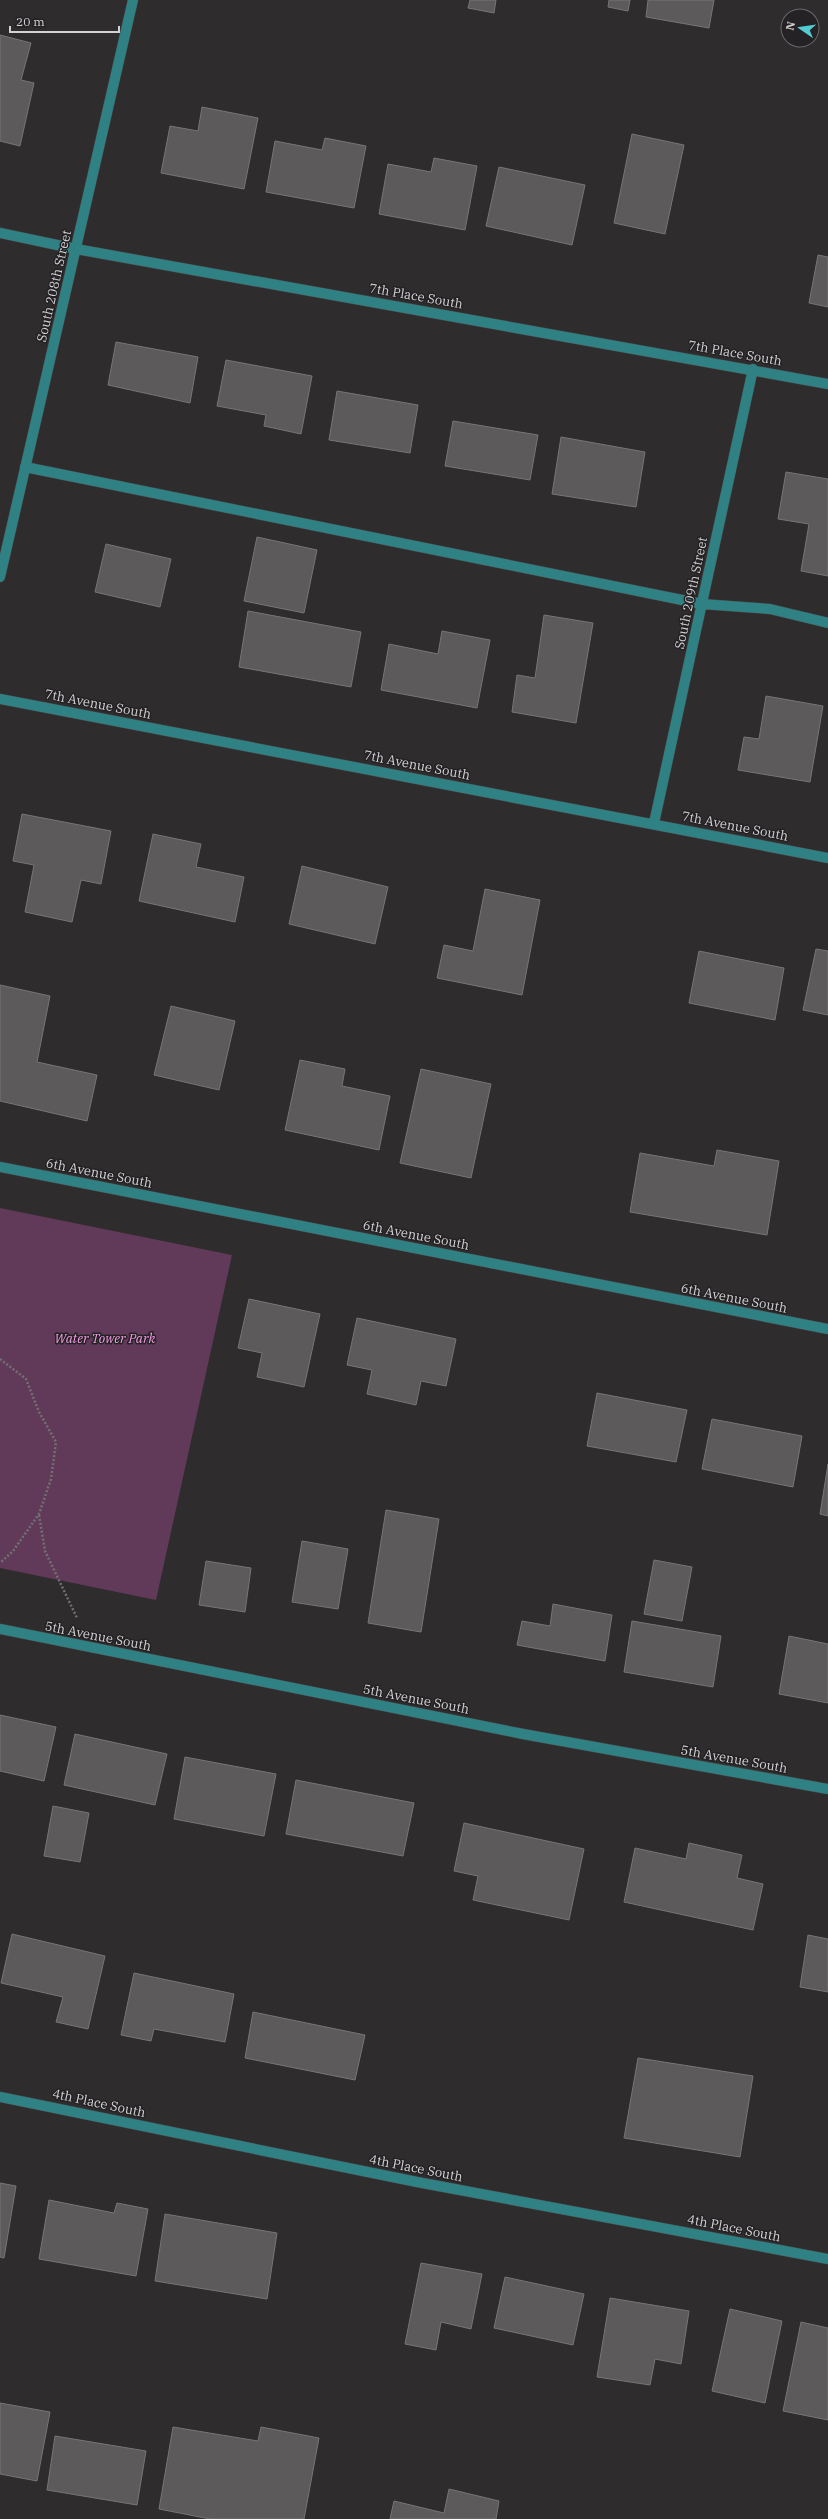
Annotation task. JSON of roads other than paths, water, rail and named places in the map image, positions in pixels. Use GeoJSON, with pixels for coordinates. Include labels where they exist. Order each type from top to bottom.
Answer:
{"type":"FeatureCollection","features":[{"type":"Feature","properties":{"kind":"street","name":"South 208th Street"},"geometry":{"type":"LineString","coordinates":[[0,577],[133,0]]}},
{"type":"Feature","properties":{"kind":"street","name":"7th Place South"},"geometry":{"type":"LineString","coordinates":[[0,233],[76,250],[754,369],[828,384]]}},
{"type":"Feature","properties":{"kind":"street","name":"South 209th Street"},"geometry":{"type":"LineString","coordinates":[[654,823],[754,369]]}},
{"type":"Feature","properties":{"kind":"street"},"geometry":{"type":"LineString","coordinates":[[26,467],[702,604],[770,609],[828,623]]}},
{"type":"Feature","properties":{"kind":"street","name":"7th Avenue South"},"geometry":{"type":"LineString","coordinates":[[0,699],[654,823],[828,858]]}},
{"type":"Feature","properties":{"kind":"street","name":"6th Avenue South"},"geometry":{"type":"LineString","coordinates":[[0,1167],[828,1329]]}},
{"type":"Feature","properties":{"kind":"street","name":"5th Avenue South"},"geometry":{"type":"LineString","coordinates":[[0,1629],[523,1734],[828,1789]]}},
{"type":"Feature","properties":{"kind":"street","name":"4th Place South"},"geometry":{"type":"LineString","coordinates":[[0,2096],[417,2182],[828,2259]]}},
{"type":"Feature","properties":{"kind":"park label","name":"Water Tower Park"},"geometry":{"type":"Point","coordinates":[105,1338]}}]}
